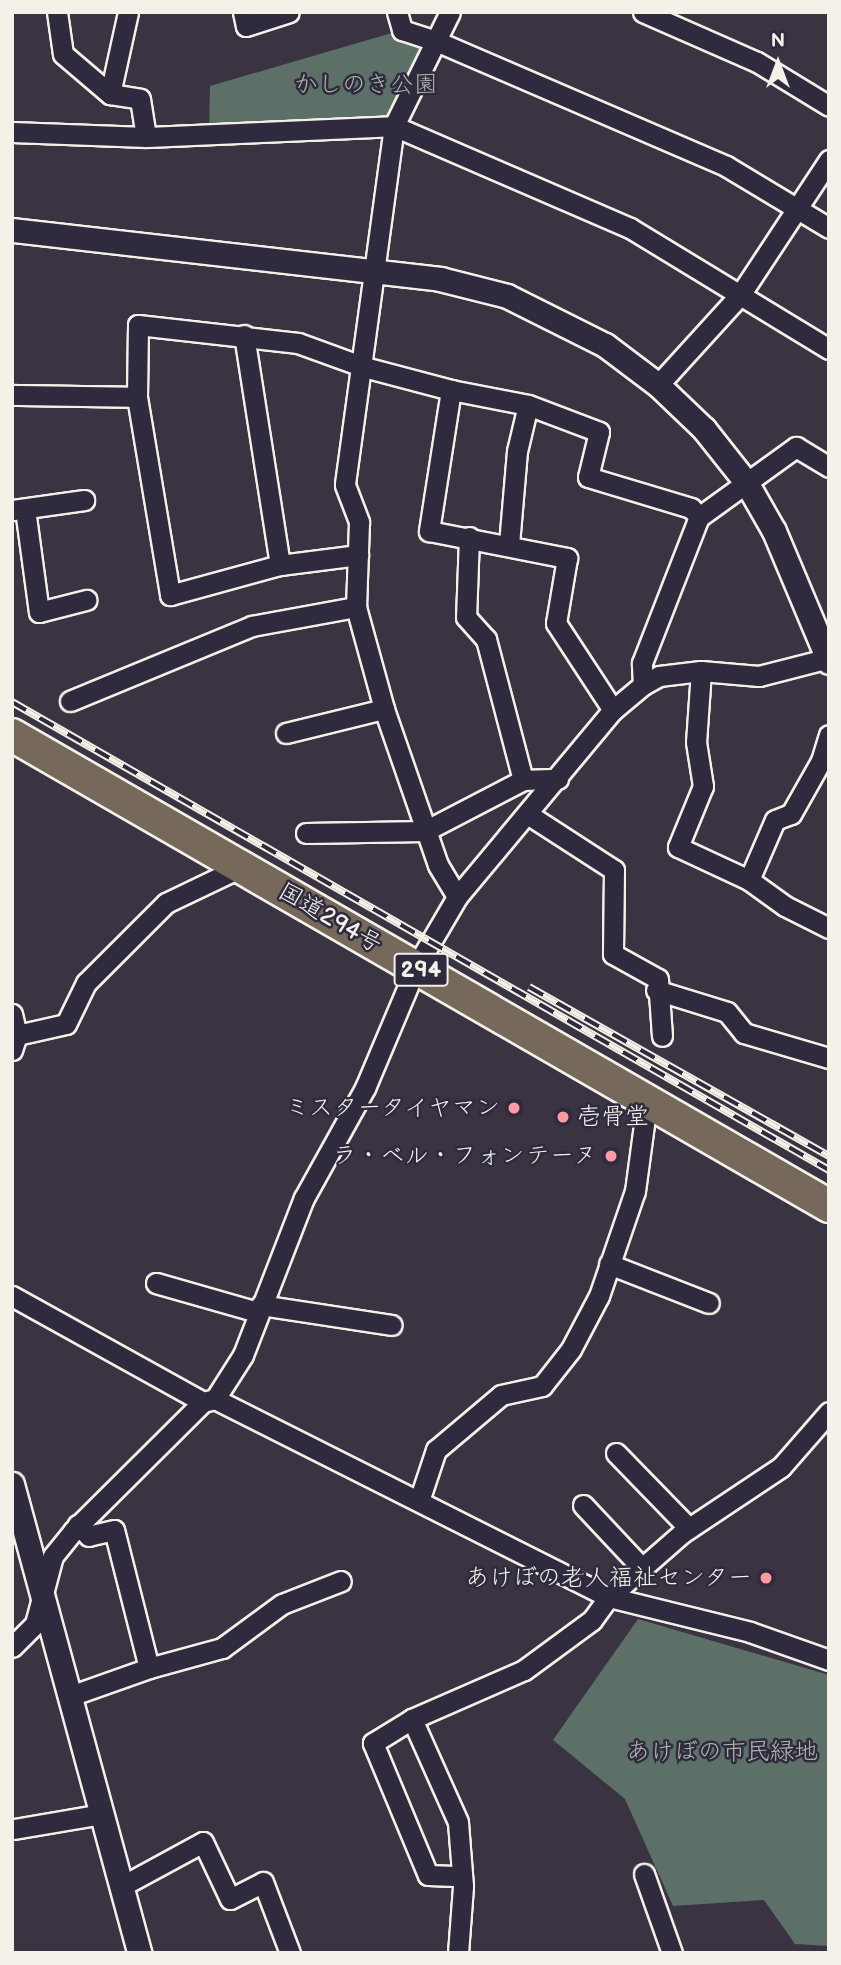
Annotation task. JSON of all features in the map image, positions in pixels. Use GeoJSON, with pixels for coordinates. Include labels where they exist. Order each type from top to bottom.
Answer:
{"type":"FeatureCollection","features":[{"type":"Feature","properties":{"kind":"highway","name":"国道294号"},"geometry":{"type":"LineString","coordinates":[[12,735],[829,1206]]}},
{"type":"Feature","properties":{"kind":"street"},"geometry":{"type":"LineString","coordinates":[[57,12],[64,54],[110,94],[140,99],[146,137]]}},
{"type":"Feature","properties":{"kind":"street"},"geometry":{"type":"LineString","coordinates":[[110,94],[128,12]]}},
{"type":"Feature","properties":{"kind":"street"},"geometry":{"type":"LineString","coordinates":[[243,12],[246,26],[289,12]]}},
{"type":"Feature","properties":{"kind":"street"},"geometry":{"type":"LineString","coordinates":[[397,12],[402,30],[436,41],[726,166],[829,228]]}},
{"type":"Feature","properties":{"kind":"street"},"geometry":{"type":"LineString","coordinates":[[450,12],[394,126],[372,270],[364,367],[345,485],[359,522],[356,607],[384,709],[425,831],[457,897]]}},
{"type":"Feature","properties":{"kind":"street"},"geometry":{"type":"LineString","coordinates":[[643,12],[757,62],[829,106]]}},
{"type":"Feature","properties":{"kind":"street"},"geometry":{"type":"LineString","coordinates":[[12,132],[146,137],[394,126],[630,228],[829,349]]}},
{"type":"Feature","properties":{"kind":"street"},"geometry":{"type":"LineString","coordinates":[[658,385],[740,295],[829,160]]}},
{"type":"Feature","properties":{"kind":"street"},"geometry":{"type":"LineString","coordinates":[[12,230],[440,279],[507,296],[605,345],[658,385],[704,429],[746,482],[774,531],[828,660],[744,677],[701,671],[659,676],[643,685],[613,710],[529,815],[457,897],[416,967],[365,1088],[304,1198],[259,1308],[243,1355],[209,1400],[78,1525],[53,1556],[40,1595],[35,1624],[12,1647]]}},
{"type":"Feature","properties":{"kind":"street"},"geometry":{"type":"LineString","coordinates":[[358,555],[280,565],[170,595],[137,397],[138,325],[298,343],[364,367],[451,390],[528,405],[599,432],[588,477],[691,508],[699,517]]}},
{"type":"Feature","properties":{"kind":"street"},"geometry":{"type":"LineString","coordinates":[[244,335],[280,565]]}},
{"type":"Feature","properties":{"kind":"street"},"geometry":{"type":"LineString","coordinates":[[451,390],[429,531],[509,544],[567,558],[556,623],[613,710]]}},
{"type":"Feature","properties":{"kind":"street"},"geometry":{"type":"LineString","coordinates":[[12,395],[137,397]]}},
{"type":"Feature","properties":{"kind":"street"},"geometry":{"type":"LineString","coordinates":[[509,544],[517,450],[528,405]]}},
{"type":"Feature","properties":{"kind":"street"},"geometry":{"type":"LineString","coordinates":[[643,685],[642,663],[699,517],[796,447],[829,467]]}},
{"type":"Feature","properties":{"kind":"street"},"geometry":{"type":"LineString","coordinates":[[84,500],[19,510],[39,612],[86,600]]}},
{"type":"Feature","properties":{"kind":"street"},"geometry":{"type":"LineString","coordinates":[[469,537],[467,617],[486,639],[523,780]]}},
{"type":"Feature","properties":{"kind":"street"},"geometry":{"type":"LineString","coordinates":[[70,701],[251,626],[356,607]]}},
{"type":"Feature","properties":{"kind":"street"},"geometry":{"type":"LineString","coordinates":[[701,671],[696,742],[703,786],[678,847],[749,880],[785,906],[829,928]]}},
{"type":"Feature","properties":{"kind":"street"},"geometry":{"type":"LineString","coordinates":[[286,733],[384,709]]}},
{"type":"Feature","properties":{"kind":"street"},"geometry":{"type":"LineString","coordinates":[[749,880],[775,820],[791,814],[821,761],[829,735]]}},
{"type":"Feature","properties":{"kind":"street"},"geometry":{"type":"LineString","coordinates":[[306,833],[425,831],[523,780],[558,779]]}},
{"type":"Feature","properties":{"kind":"street"},"geometry":{"type":"LineString","coordinates":[[529,815],[614,870],[613,954],[658,979],[656,990],[662,1036]]}},
{"type":"Feature","properties":{"kind":"street"},"geometry":{"type":"LineString","coordinates":[[12,1014],[15,1042],[66,1024],[86,983],[127,937],[166,903],[241,867]]}},
{"type":"Feature","properties":{"kind":"street"},"geometry":{"type":"LineString","coordinates":[[656,990],[727,1012],[744,1033],[829,1058]]}},
{"type":"Feature","properties":{"kind":"street"},"geometry":{"type":"LineString","coordinates":[[420,1498],[436,1450],[501,1395],[542,1386],[557,1368],[593,1306],[635,1191],[648,1102]]}},
{"type":"Feature","properties":{"kind":"street"},"geometry":{"type":"LineString","coordinates":[[609,1264],[709,1303]]}},
{"type":"Feature","properties":{"kind":"street"},"geometry":{"type":"LineString","coordinates":[[156,1283],[259,1308],[391,1325]]}},
{"type":"Feature","properties":{"kind":"street"},"geometry":{"type":"LineString","coordinates":[[12,1296],[209,1400],[315,1452],[420,1498],[609,1597],[750,1632],[829,1660]]}},
{"type":"Feature","properties":{"kind":"street"},"geometry":{"type":"LineString","coordinates":[[462,1876],[428,1875],[373,1743],[412,1719],[524,1670],[592,1620],[609,1597],[640,1566],[689,1528],[781,1467],[829,1412]]}},
{"type":"Feature","properties":{"kind":"street"},"geometry":{"type":"LineString","coordinates":[[617,1453],[689,1528]]}},
{"type":"Feature","properties":{"kind":"street"},"geometry":{"type":"LineString","coordinates":[[12,1484],[139,1953]]}},
{"type":"Feature","properties":{"kind":"street"},"geometry":{"type":"LineString","coordinates":[[583,1505],[640,1566]]}},
{"type":"Feature","properties":{"kind":"street"},"geometry":{"type":"LineString","coordinates":[[78,1525],[89,1536],[114,1530],[149,1668]]}},
{"type":"Feature","properties":{"kind":"street"},"geometry":{"type":"LineString","coordinates":[[70,1696],[149,1668],[222,1648],[282,1604],[341,1581]]}},
{"type":"Feature","properties":{"kind":"street"},"geometry":{"type":"LineString","coordinates":[[412,1719],[458,1822],[462,1876],[458,1953]]}},
{"type":"Feature","properties":{"kind":"street"},"geometry":{"type":"LineString","coordinates":[[14,1829],[103,1814]]}},
{"type":"Feature","properties":{"kind":"street"},"geometry":{"type":"LineString","coordinates":[[122,1885],[203,1842],[230,1899],[263,1882],[290,1953]]}},
{"type":"Feature","properties":{"kind":"street"},"geometry":{"type":"LineString","coordinates":[[644,1874],[672,1953]]}},
{"type":"Feature","properties":{"kind":"green space","name":"かしのき公園"},"geometry":{"type":"Polygon","coordinates":[[[402,30],[436,41],[394,126],[209,135],[210,86],[402,30]]]}},
{"type":"Feature","properties":{"kind":"green space","name":"あけぼの市民緑地"},"geometry":{"type":"Polygon","coordinates":[[[638,1619],[829,1675],[829,1946],[795,1944],[764,1900],[673,1906],[625,1799],[553,1740],[638,1619]]]}},
{"type":"Feature","properties":{"kind":"railway"},"geometry":{"type":"LineString","coordinates":[[12,702],[829,1170]]}},
{"type":"Feature","properties":{"kind":"railway"},"geometry":{"type":"LineString","coordinates":[[529,987],[829,1156]]}},
{"type":"Feature","properties":{"kind":"place","name":"ミスタータイヤマン"},"geometry":{"type":"Point","coordinates":[514,1108]}},
{"type":"Feature","properties":{"kind":"place","name":"壱骨堂"},"geometry":{"type":"Point","coordinates":[563,1117]}},
{"type":"Feature","properties":{"kind":"place","name":"ラ・ベル・フォンテーヌ"},"geometry":{"type":"Point","coordinates":[611,1156]}},
{"type":"Feature","properties":{"kind":"place","name":"あけぼの老人福祉センター"},"geometry":{"type":"Point","coordinates":[766,1578]}}]}
